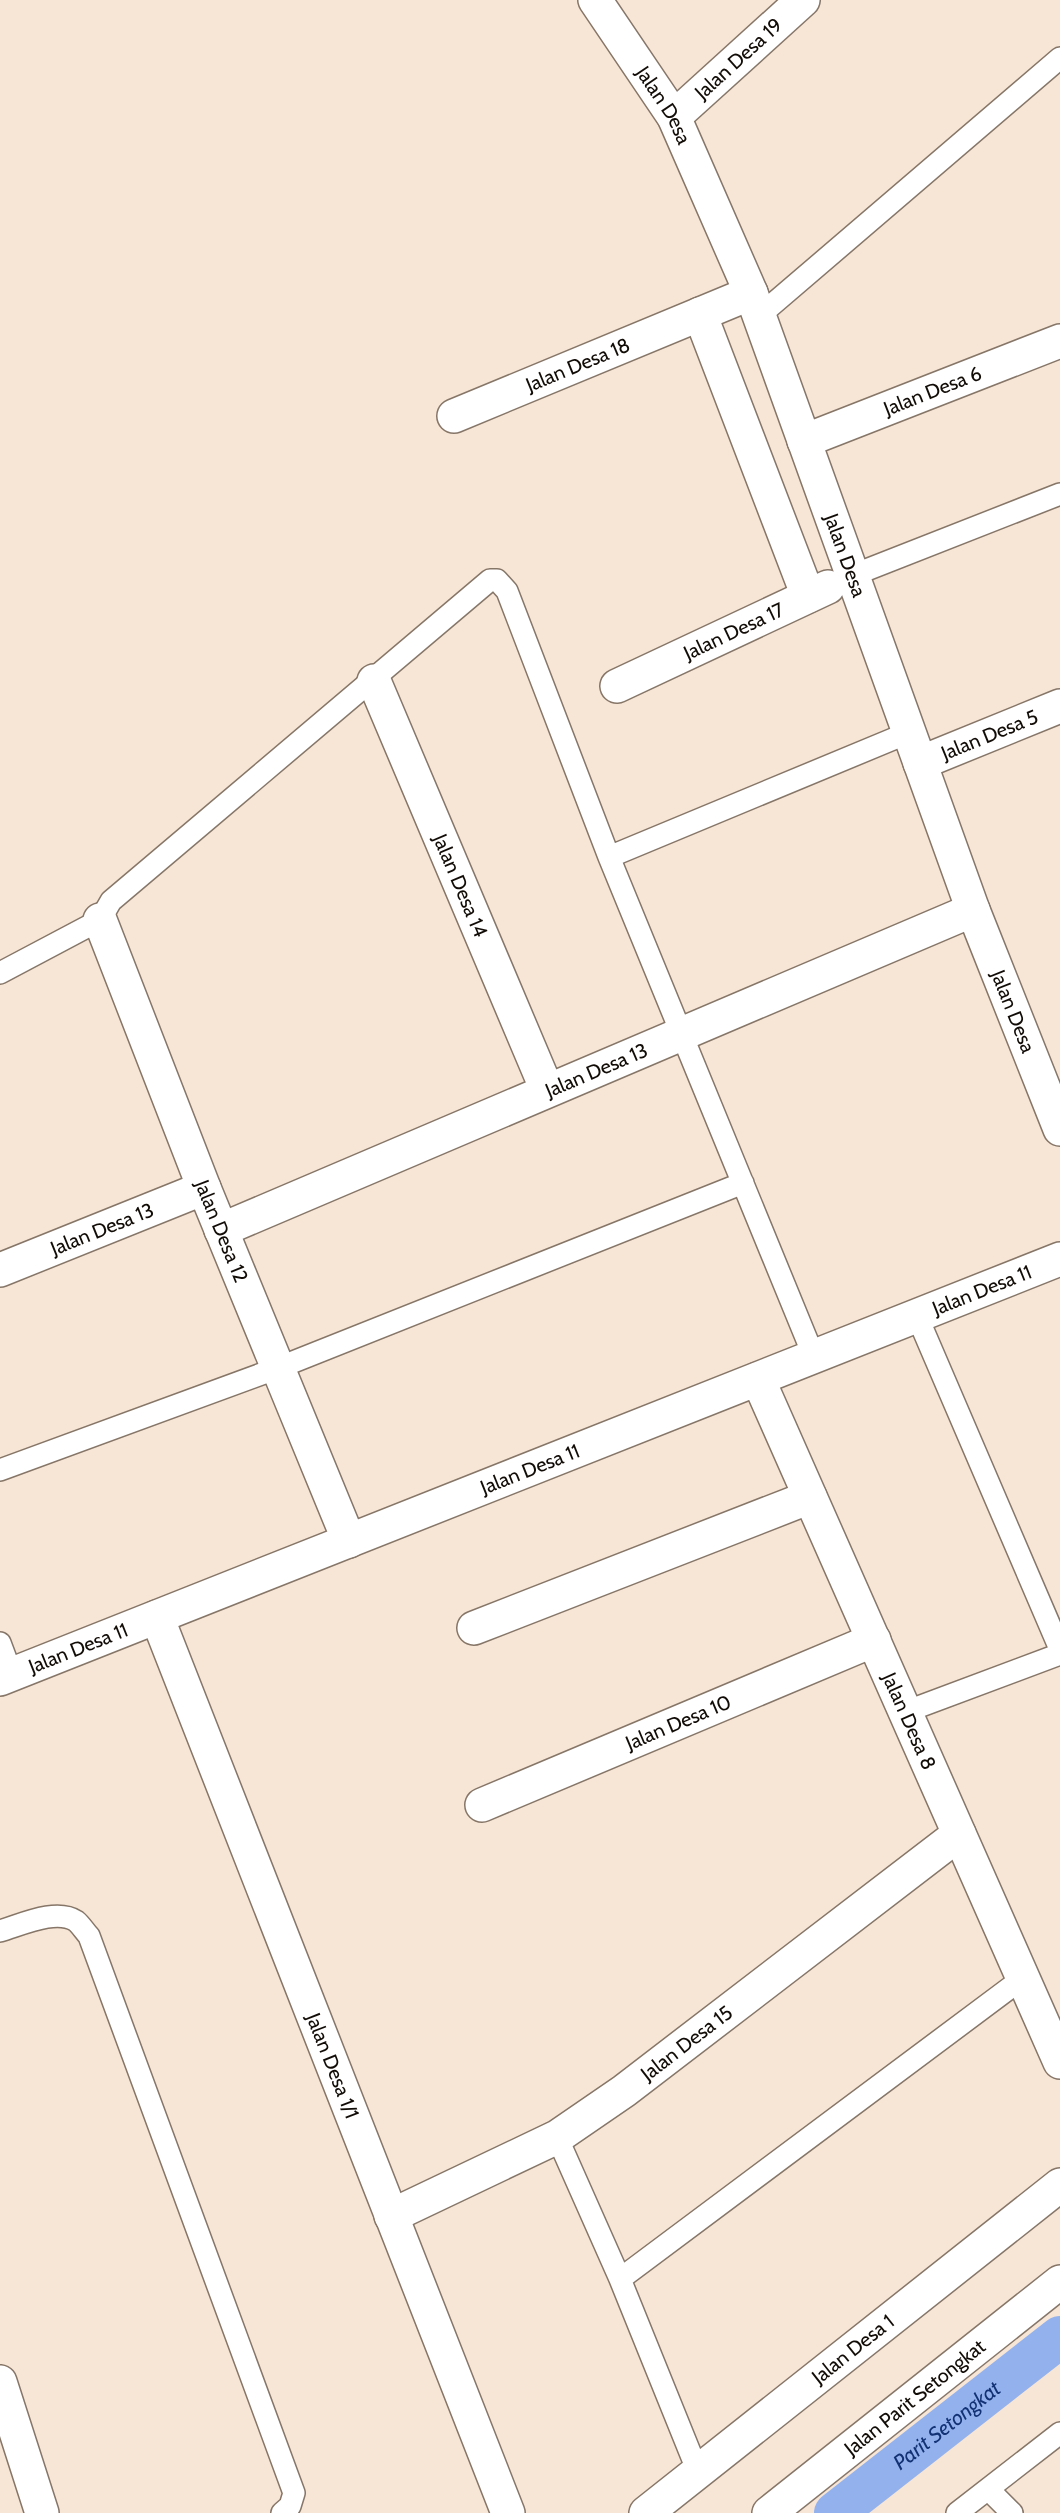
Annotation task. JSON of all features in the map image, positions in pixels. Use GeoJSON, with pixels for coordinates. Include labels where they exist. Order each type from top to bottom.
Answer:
{"type":"FeatureCollection","features":[{"type":"Feature","properties":{"kind":"street","name":"Jalan Desa"},"geometry":{"type":"LineString","coordinates":[[595,0],[674,117],[755,304],[973,910],[1060,1129]]}},
{"type":"Feature","properties":{"kind":"street","name":"Jalan Desa 19"},"geometry":{"type":"LineString","coordinates":[[674,117],[803,0]]}},
{"type":"Feature","properties":{"kind":"street","name":"Jalan Desa 18"},"geometry":{"type":"LineString","coordinates":[[454,416],[700,314],[755,304]]}},
{"type":"Feature","properties":{"kind":"street"},"geometry":{"type":"LineString","coordinates":[[700,314],[808,596]]}},
{"type":"Feature","properties":{"kind":"street","name":"Jalan Desa 6"},"geometry":{"type":"LineString","coordinates":[[804,441],[1060,341]]}},
{"type":"Feature","properties":{"kind":"street","name":"Jalan Desa 17"},"geometry":{"type":"LineString","coordinates":[[617,686],[851,576]]}},
{"type":"Feature","properties":{"kind":"street","name":"Jalan Desa 14"},"geometry":{"type":"LineString","coordinates":[[374,681],[547,1090]]}},
{"type":"Feature","properties":{"kind":"street","name":"Jalan Desa 5"},"geometry":{"type":"LineString","coordinates":[[920,763],[1060,706]]}},
{"type":"Feature","properties":{"kind":"street","name":"Jalan Desa 13"},"geometry":{"type":"LineString","coordinates":[[221,1230],[973,910]]}},
{"type":"Feature","properties":{"kind":"street","name":"Jalan Desa 12"},"geometry":{"type":"LineString","coordinates":[[100,920],[204,1188],[349,1541]]}},
{"type":"Feature","properties":{"kind":"street","name":"Jalan Desa 13"},"geometry":{"type":"LineString","coordinates":[[0,1270],[204,1188]]}},
{"type":"Feature","properties":{"kind":"street","name":"Jalan Desa 11"},"geometry":{"type":"LineString","coordinates":[[6,1677],[1060,1259]]}},
{"type":"Feature","properties":{"kind":"street","name":"Jalan Desa 8"},"geometry":{"type":"LineString","coordinates":[[758,1379],[1060,2062]]}},
{"type":"Feature","properties":{"kind":"street"},"geometry":{"type":"LineString","coordinates":[[474,1628],[810,1497]]}},
{"type":"Feature","properties":{"kind":"street","name":"Jalan Desa 1/1"},"geometry":{"type":"LineString","coordinates":[[157,1617],[508,2513]]}},
{"type":"Feature","properties":{"kind":"street","name":"Jalan Desa 10"},"geometry":{"type":"LineString","coordinates":[[482,1805],[874,1640]]}},
{"type":"Feature","properties":{"kind":"street","name":"Jalan Desa 15"},"geometry":{"type":"LineString","coordinates":[[391,2216],[557,2138],[624,2091],[959,1834]]}},
{"type":"Feature","properties":{"kind":"street","name":"Jalan Desa 1"},"geometry":{"type":"LineString","coordinates":[[646,2513],[1060,2185]]}},
{"type":"Feature","properties":{"kind":"street","name":"Jalan Parit Setongkat"},"geometry":{"type":"LineString","coordinates":[[769,2513],[1060,2282]]}},
{"type":"Feature","properties":{"kind":"street"},"geometry":{"type":"LineString","coordinates":[[0,2382],[42,2513]]}},
{"type":"Feature","properties":{"kind":"lane"},"geometry":{"type":"LineString","coordinates":[[755,304],[1060,58]]}},
{"type":"Feature","properties":{"kind":"lane"},"geometry":{"type":"LineString","coordinates":[[851,576],[1060,494]]}},
{"type":"Feature","properties":{"kind":"lane"},"geometry":{"type":"LineString","coordinates":[[0,973],[100,920],[111,901],[374,681],[490,580],[497,580],[502,584],[609,857],[814,1357]]}},
{"type":"Feature","properties":{"kind":"lane"},"geometry":{"type":"LineString","coordinates":[[609,857],[910,732]]}},
{"type":"Feature","properties":{"kind":"lane"},"geometry":{"type":"LineString","coordinates":[[0,1470],[278,1368],[743,1184]]}},
{"type":"Feature","properties":{"kind":"lane"},"geometry":{"type":"LineString","coordinates":[[917,1316],[1060,1649]]}},
{"type":"Feature","properties":{"kind":"lane"},"geometry":{"type":"LineString","coordinates":[[0,1643],[6,1677]]}},
{"type":"Feature","properties":{"kind":"lane"},"geometry":{"type":"LineString","coordinates":[[905,1712],[1060,1654]]}},
{"type":"Feature","properties":{"kind":"lane"},"geometry":{"type":"LineString","coordinates":[[0,1931],[43,1918],[63,1917],[76,1922],[89,1936],[294,2493],[290,2506],[282,2513]]}},
{"type":"Feature","properties":{"kind":"lane"},"geometry":{"type":"LineString","coordinates":[[620,2279],[1023,1978]]}},
{"type":"Feature","properties":{"kind":"lane"},"geometry":{"type":"LineString","coordinates":[[557,2138],[620,2279],[698,2472]]}},
{"type":"Feature","properties":{"kind":"lane"},"geometry":{"type":"LineString","coordinates":[[957,2513],[1060,2433]]}},
{"type":"Feature","properties":{"kind":"lane"},"geometry":{"type":"LineString","coordinates":[[988,2489],[1012,2513]]}},
{"type":"Feature","properties":{"kind":"waterway","name":"Parit Setongkat"},"geometry":{"type":"LineString","coordinates":[[835,2513],[1060,2337]]}}]}
